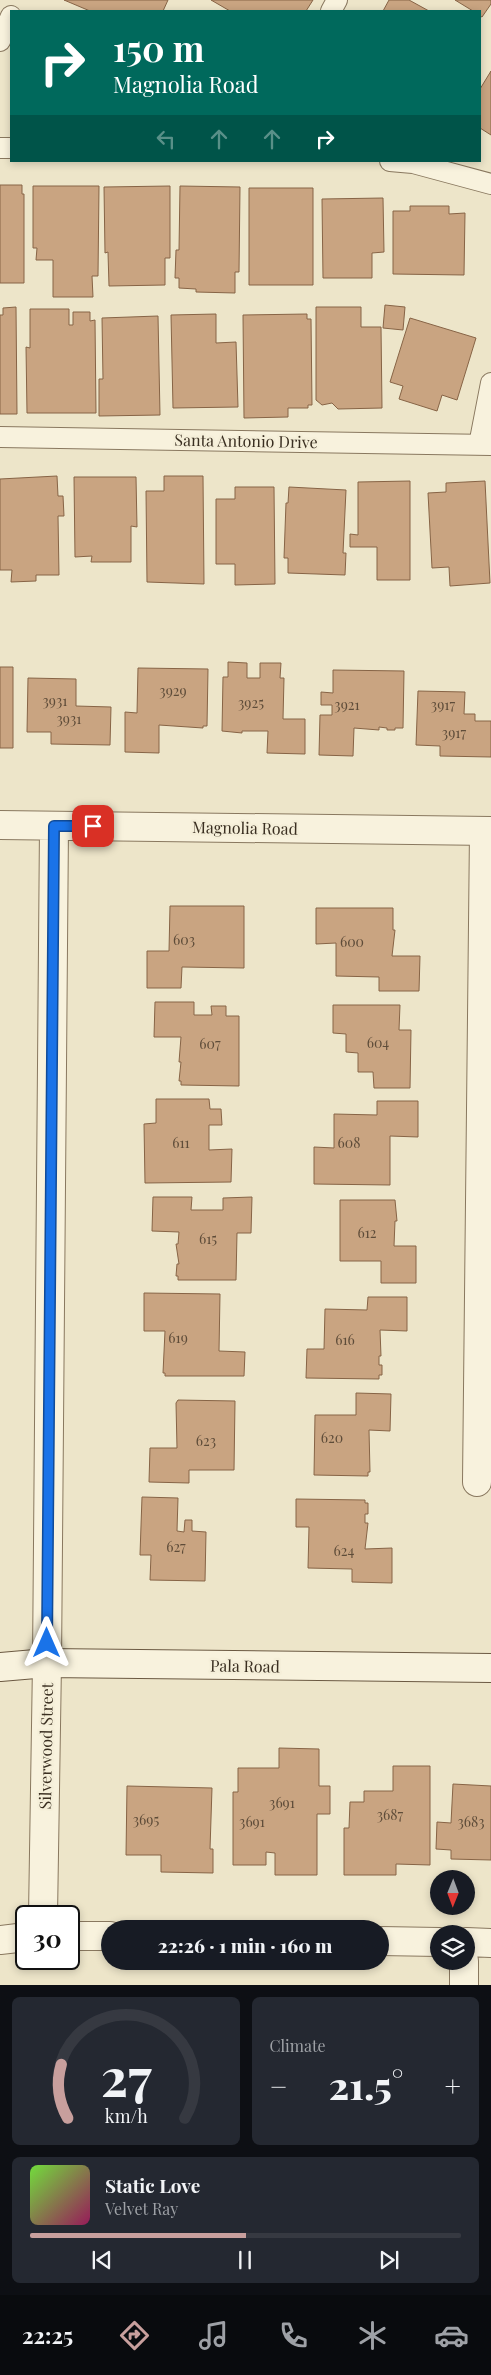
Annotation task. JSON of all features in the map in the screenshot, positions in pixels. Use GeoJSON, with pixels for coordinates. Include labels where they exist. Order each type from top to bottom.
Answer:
{"type":"FeatureCollection","features":[{"type":"Feature","properties":{"kind":"street","name":"Magnolia Road"},"geometry":{"type":"LineString","coordinates":[[0,825],[488,831]]}},
{"type":"Feature","properties":{"kind":"street","name":"Silverwood Street"},"geometry":{"type":"LineString","coordinates":[[42,1905],[47,1663],[54,826]]}},
{"type":"Feature","properties":{"kind":"street"},"geometry":{"type":"LineString","coordinates":[[477,1482],[488,831]]}},
{"type":"Feature","properties":{"kind":"street","name":"Pala Road"},"geometry":{"type":"LineString","coordinates":[[0,1667],[47,1663],[491,1668]]}},
{"type":"Feature","properties":{"kind":"street"},"geometry":{"type":"LineString","coordinates":[[80,1936],[101,1936]]}},
{"type":"Feature","properties":{"kind":"street"},"geometry":{"type":"LineString","coordinates":[[0,1940],[15,1938]]}},
{"type":"Feature","properties":{"kind":"street"},"geometry":{"type":"LineString","coordinates":[[389,1941],[430,1942]]}},
{"type":"Feature","properties":{"kind":"street"},"geometry":{"type":"LineString","coordinates":[[475,1942],[491,1943]]}},
{"type":"Feature","properties":{"kind":"street"},"geometry":{"type":"LineString","coordinates":[[464,1970],[464,1985]]}},
{"type":"Feature","properties":{"kind":"lane"},"geometry":{"type":"LineString","coordinates":[[0,41],[10,18]]}},
{"type":"Feature","properties":{"kind":"lane"},"geometry":{"type":"LineString","coordinates":[[402,162],[413,163],[491,184]]}},
{"type":"Feature","properties":{"kind":"lane"},"geometry":{"type":"LineString","coordinates":[[485,445],[491,383]]}},
{"type":"Feature","properties":{"kind":"lane","name":"Santa Antonio Drive"},"geometry":{"type":"LineString","coordinates":[[0,438],[485,445]]}},
{"type":"Feature","properties":{"kind":"building"},"geometry":{"type":"Polygon","coordinates":[[[64,0],[168,0],[163,10],[88,10],[64,0]]]}},
{"type":"Feature","properties":{"kind":"building"},"geometry":{"type":"Polygon","coordinates":[[[211,0],[313,0],[307,10],[228,10],[211,0]]]}},
{"type":"Feature","properties":{"kind":"building"},"geometry":{"type":"Polygon","coordinates":[[[389,0],[409,0],[427,10],[384,10],[389,0]]]}},
{"type":"Feature","properties":{"kind":"building"},"geometry":{"type":"Polygon","coordinates":[[[455,0],[491,0],[491,4],[482,17],[481,10],[471,10],[455,0]]]}},
{"type":"Feature","properties":{"kind":"building"},"geometry":{"type":"Polygon","coordinates":[[[491,71],[491,135],[481,129],[481,87],[491,71]]]}},
{"type":"Feature","properties":{"kind":"building"},"geometry":{"type":"Polygon","coordinates":[[[0,185],[22,185],[22,194],[24,194],[24,283],[0,283],[0,185]]]}},
{"type":"Feature","properties":{"kind":"building"},"geometry":{"type":"Polygon","coordinates":[[[33,186],[99,186],[98,276],[92,276],[93,297],[53,297],[53,260],[36,260],[37,248],[33,248],[33,186]]]}},
{"type":"Feature","properties":{"kind":"building"},"geometry":{"type":"Polygon","coordinates":[[[170,186],[170,258],[165,258],[165,285],[109,286],[108,252],[105,253],[104,187],[170,186]]]}},
{"type":"Feature","properties":{"kind":"building"},"geometry":{"type":"Polygon","coordinates":[[[180,186],[240,187],[239,272],[235,272],[235,293],[196,292],[196,289],[179,288],[179,278],[175,278],[176,250],[179,250],[180,186]]]}},
{"type":"Feature","properties":{"kind":"building"},"geometry":{"type":"Polygon","coordinates":[[[249,188],[313,188],[313,285],[249,285],[249,188]]]}},
{"type":"Feature","properties":{"kind":"building"},"geometry":{"type":"Polygon","coordinates":[[[383,198],[384,252],[372,253],[372,278],[323,278],[322,199],[383,198]]]}},
{"type":"Feature","properties":{"kind":"building"},"geometry":{"type":"Polygon","coordinates":[[[410,206],[449,206],[449,214],[465,213],[464,275],[393,274],[393,211],[410,211],[410,206]]]}},
{"type":"Feature","properties":{"kind":"building"},"geometry":{"type":"Polygon","coordinates":[[[385,305],[405,307],[403,330],[383,328],[385,305]]]}},
{"type":"Feature","properties":{"kind":"building"},"geometry":{"type":"Polygon","coordinates":[[[16,307],[17,414],[0,414],[0,315],[3,315],[3,308],[16,307]]]}},
{"type":"Feature","properties":{"kind":"building"},"geometry":{"type":"Polygon","coordinates":[[[316,307],[361,307],[361,327],[381,327],[382,408],[338,409],[332,403],[322,405],[316,400],[316,307]]]}},
{"type":"Feature","properties":{"kind":"building"},"geometry":{"type":"Polygon","coordinates":[[[30,309],[69,309],[69,325],[73,325],[73,312],[90,312],[90,321],[95,320],[96,413],[27,413],[26,347],[30,348],[30,309]]]}},
{"type":"Feature","properties":{"kind":"building"},"geometry":{"type":"Polygon","coordinates":[[[216,314],[216,343],[236,342],[238,407],[173,408],[171,315],[216,314]]]}},
{"type":"Feature","properties":{"kind":"building"},"geometry":{"type":"Polygon","coordinates":[[[307,314],[307,319],[311,319],[312,405],[308,405],[308,408],[288,408],[288,417],[244,418],[243,315],[307,314]]]}},
{"type":"Feature","properties":{"kind":"building"},"geometry":{"type":"Polygon","coordinates":[[[158,316],[160,415],[99,416],[99,379],[103,379],[102,318],[158,316]]]}},
{"type":"Feature","properties":{"kind":"building"},"geometry":{"type":"Polygon","coordinates":[[[410,318],[476,338],[457,400],[442,395],[437,411],[399,399],[403,386],[390,382],[410,318]]]}},
{"type":"Feature","properties":{"kind":"building"},"geometry":{"type":"Polygon","coordinates":[[[57,476],[58,496],[63,496],[64,516],[58,516],[59,575],[36,575],[36,581],[11,582],[12,570],[0,570],[0,479],[57,476]]]}},
{"type":"Feature","properties":{"kind":"building"},"geometry":{"type":"Polygon","coordinates":[[[164,476],[203,476],[204,584],[147,582],[146,491],[164,491],[164,476]]]}},
{"type":"Feature","properties":{"kind":"building"},"geometry":{"type":"Polygon","coordinates":[[[74,477],[136,477],[137,527],[131,526],[131,562],[91,562],[92,556],[75,557],[74,477]]]}},
{"type":"Feature","properties":{"kind":"building"},"geometry":{"type":"Polygon","coordinates":[[[410,481],[410,580],[377,580],[377,547],[350,547],[350,534],[358,535],[358,482],[410,481]]]}},
{"type":"Feature","properties":{"kind":"building"},"geometry":{"type":"Polygon","coordinates":[[[485,481],[490,583],[450,586],[449,567],[432,568],[428,493],[446,492],[446,483],[485,481]]]}},
{"type":"Feature","properties":{"kind":"building"},"geometry":{"type":"Polygon","coordinates":[[[235,487],[274,487],[275,584],[235,585],[235,564],[216,564],[216,499],[235,499],[235,487]]]}},
{"type":"Feature","properties":{"kind":"building"},"geometry":{"type":"Polygon","coordinates":[[[289,487],[346,490],[343,553],[346,553],[345,575],[288,573],[288,558],[284,558],[286,503],[288,503],[289,487]]]}},
{"type":"Feature","properties":{"kind":"building"},"geometry":{"type":"Polygon","coordinates":[[[228,662],[247,663],[247,678],[260,678],[260,663],[281,663],[280,678],[284,678],[283,719],[305,719],[305,754],[267,753],[268,731],[242,731],[242,733],[222,731],[223,677],[228,677],[228,662]]]}},
{"type":"Feature","properties":{"kind":"building"},"geometry":{"type":"Polygon","coordinates":[[[0,667],[13,667],[13,748],[0,748],[0,667]]]}},
{"type":"Feature","properties":{"kind":"building"},"geometry":{"type":"Polygon","coordinates":[[[138,668],[208,669],[207,726],[203,726],[203,728],[159,725],[159,753],[125,752],[125,712],[137,713],[138,668]]]}},
{"type":"Feature","properties":{"kind":"building"},"geometry":{"type":"Polygon","coordinates":[[[333,670],[404,671],[403,728],[387,730],[387,728],[379,727],[379,730],[354,728],[353,756],[319,755],[320,715],[332,715],[332,705],[321,705],[321,692],[333,693],[333,670]]]}},
{"type":"Feature","properties":{"kind":"building"},"geometry":{"type":"Polygon","coordinates":[[[28,678],[76,679],[76,706],[111,707],[110,745],[51,744],[51,732],[27,732],[28,678]]]}},
{"type":"Feature","properties":{"kind":"building"},"geometry":{"type":"Polygon","coordinates":[[[418,691],[465,692],[464,714],[475,714],[475,721],[491,721],[491,757],[440,756],[440,746],[416,745],[418,691]]]}},
{"type":"Feature","properties":{"kind":"building"},"geometry":{"type":"Polygon","coordinates":[[[170,906],[244,906],[244,968],[182,967],[181,988],[147,988],[147,951],[169,951],[170,906]]]}},
{"type":"Feature","properties":{"kind":"building"},"geometry":{"type":"Polygon","coordinates":[[[316,908],[393,908],[393,930],[395,930],[392,956],[420,956],[419,991],[379,991],[379,977],[336,976],[336,943],[316,944],[316,908]]]}},
{"type":"Feature","properties":{"kind":"building"},"geometry":{"type":"Polygon","coordinates":[[[155,1002],[194,1002],[194,1015],[212,1015],[211,1006],[226,1006],[226,1016],[239,1016],[239,1086],[181,1085],[181,1081],[179,1081],[181,1062],[179,1062],[181,1037],[154,1037],[155,1002]]]}},
{"type":"Feature","properties":{"kind":"building"},"geometry":{"type":"Polygon","coordinates":[[[333,1005],[400,1005],[399,1030],[411,1030],[410,1088],[374,1088],[373,1072],[358,1072],[358,1053],[346,1052],[346,1034],[333,1033],[333,1005]]]}},
{"type":"Feature","properties":{"kind":"building"},"geometry":{"type":"Polygon","coordinates":[[[156,1099],[209,1099],[210,1109],[221,1109],[222,1125],[209,1125],[209,1150],[232,1149],[231,1182],[145,1183],[144,1124],[156,1123],[156,1099]]]}},
{"type":"Feature","properties":{"kind":"building"},"geometry":{"type":"Polygon","coordinates":[[[377,1101],[418,1101],[418,1137],[390,1136],[390,1185],[314,1184],[314,1147],[334,1148],[334,1114],[377,1115],[377,1101]]]}},
{"type":"Feature","properties":{"kind":"building"},"geometry":{"type":"Polygon","coordinates":[[[153,1197],[192,1197],[191,1210],[223,1210],[223,1198],[252,1197],[251,1233],[237,1233],[236,1280],[178,1280],[178,1276],[176,1276],[177,1264],[179,1264],[176,1244],[178,1244],[179,1232],[152,1231],[153,1197]]]}},
{"type":"Feature","properties":{"kind":"building"},"geometry":{"type":"Polygon","coordinates":[[[340,1200],[395,1200],[397,1221],[395,1221],[394,1246],[416,1246],[416,1283],[381,1283],[381,1261],[340,1261],[340,1200]]]}},
{"type":"Feature","properties":{"kind":"building"},"geometry":{"type":"Polygon","coordinates":[[[144,1293],[220,1294],[219,1351],[245,1352],[244,1376],[165,1376],[165,1373],[163,1373],[165,1331],[144,1331],[144,1293]]]}},
{"type":"Feature","properties":{"kind":"building"},"geometry":{"type":"Polygon","coordinates":[[[368,1297],[407,1297],[407,1331],[380,1330],[381,1356],[379,1356],[379,1365],[382,1365],[382,1375],[379,1375],[379,1379],[306,1378],[307,1349],[324,1349],[325,1309],[367,1310],[368,1297]]]}},
{"type":"Feature","properties":{"kind":"building"},"geometry":{"type":"Polygon","coordinates":[[[356,1393],[391,1394],[390,1431],[369,1430],[370,1472],[368,1472],[368,1476],[314,1475],[315,1415],[356,1415],[356,1393]]]}},
{"type":"Feature","properties":{"kind":"building"},"geometry":{"type":"Polygon","coordinates":[[[178,1400],[235,1401],[234,1470],[189,1470],[189,1483],[149,1482],[150,1448],[177,1448],[176,1403],[178,1400]]]}},
{"type":"Feature","properties":{"kind":"building"},"geometry":{"type":"Polygon","coordinates":[[[142,1497],[178,1498],[177,1531],[184,1532],[185,1520],[192,1520],[192,1531],[206,1532],[205,1581],[150,1580],[151,1555],[140,1555],[142,1497]]]}},
{"type":"Feature","properties":{"kind":"building"},"geometry":{"type":"Polygon","coordinates":[[[296,1499],[365,1500],[365,1503],[368,1503],[368,1514],[365,1514],[365,1523],[368,1523],[365,1549],[392,1548],[392,1583],[352,1582],[352,1569],[308,1568],[309,1527],[296,1527],[296,1499]]]}},
{"type":"Feature","properties":{"kind":"building"},"geometry":{"type":"Polygon","coordinates":[[[279,1748],[319,1749],[319,1786],[330,1786],[330,1814],[317,1814],[317,1875],[275,1875],[275,1853],[266,1852],[266,1865],[233,1865],[233,1792],[238,1792],[238,1768],[279,1768],[279,1748]]]}},
{"type":"Feature","properties":{"kind":"building"},"geometry":{"type":"Polygon","coordinates":[[[393,1766],[430,1766],[430,1865],[396,1864],[396,1875],[344,1875],[344,1828],[349,1828],[350,1802],[364,1802],[364,1791],[393,1791],[393,1766]]]}},
{"type":"Feature","properties":{"kind":"building"},"geometry":{"type":"Polygon","coordinates":[[[453,1784],[491,1786],[491,1860],[451,1859],[451,1850],[436,1849],[437,1822],[451,1823],[453,1784]]]}},
{"type":"Feature","properties":{"kind":"building"},"geometry":{"type":"Polygon","coordinates":[[[127,1786],[212,1788],[210,1849],[213,1849],[213,1873],[161,1872],[161,1855],[126,1855],[127,1786]]]}},
{"type":"Feature","properties":{"kind":"route"},"geometry":{"type":"LineString","coordinates":[[47,1643],[54,826],[93,826]]}}]}
